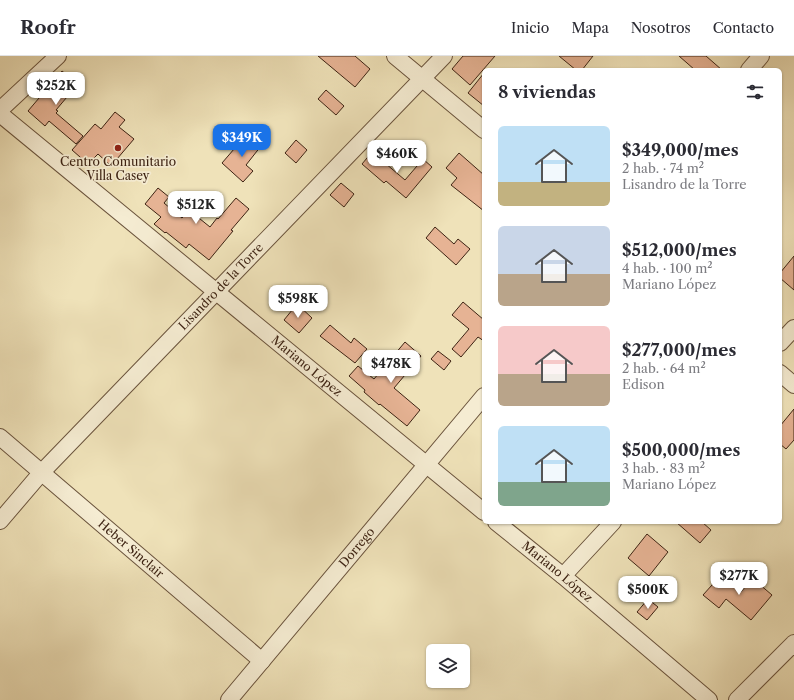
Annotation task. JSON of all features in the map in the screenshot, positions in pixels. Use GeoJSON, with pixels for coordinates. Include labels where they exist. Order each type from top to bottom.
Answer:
{"type":"FeatureCollection","features":[{"type":"Feature","properties":{"kind":"street"},"geometry":{"type":"LineString","coordinates":[[0,110],[58,56]]}},
{"type":"Feature","properties":{"kind":"street"},"geometry":{"type":"LineString","coordinates":[[395,56],[482,128]]}},
{"type":"Feature","properties":{"kind":"street","name":"Lisandro de la Torre"},"geometry":{"type":"LineString","coordinates":[[0,520],[41,473],[444,56]]}},
{"type":"Feature","properties":{"kind":"street"},"geometry":{"type":"LineString","coordinates":[[751,68],[761,56]]}},
{"type":"Feature","properties":{"kind":"street","name":"Mariano López"},"geometry":{"type":"LineString","coordinates":[[0,114],[426,466],[482,510]]}},
{"type":"Feature","properties":{"kind":"street"},"geometry":{"type":"LineString","coordinates":[[782,341],[794,328]]}},
{"type":"Feature","properties":{"kind":"street"},"geometry":{"type":"LineString","coordinates":[[782,375],[794,385]]}},
{"type":"Feature","properties":{"kind":"street","name":"Dorrego"},"geometry":{"type":"LineString","coordinates":[[229,700],[482,398]]}},
{"type":"Feature","properties":{"kind":"street","name":"Heber Sinclair"},"geometry":{"type":"LineString","coordinates":[[0,437],[262,661]]}},
{"type":"Feature","properties":{"kind":"street","name":"Mariano López"},"geometry":{"type":"LineString","coordinates":[[498,524],[709,700]]}},
{"type":"Feature","properties":{"kind":"street"},"geometry":{"type":"LineString","coordinates":[[562,576],[611,524]]}},
{"type":"Feature","properties":{"kind":"street"},"geometry":{"type":"LineString","coordinates":[[736,700],[794,643]]}},
{"type":"Feature","properties":{"kind":"building"},"geometry":{"type":"Polygon","coordinates":[[[318,56],[355,56],[370,69],[355,87],[318,56]]]}},
{"type":"Feature","properties":{"kind":"building"},"geometry":{"type":"Polygon","coordinates":[[[463,56],[495,56],[485,68],[482,68],[482,71],[470,85],[452,69],[463,56]]]}},
{"type":"Feature","properties":{"kind":"building"},"geometry":{"type":"Polygon","coordinates":[[[559,56],[593,56],[584,68],[574,68],[559,56]]]}},
{"type":"Feature","properties":{"kind":"building"},"geometry":{"type":"Polygon","coordinates":[[[679,56],[706,56],[720,68],[693,68],[679,56]]]}},
{"type":"Feature","properties":{"kind":"building"},"geometry":{"type":"Polygon","coordinates":[[[62,71],[78,84],[56,110],[58,111],[56,113],[83,136],[76,144],[49,121],[45,126],[28,111],[62,71]]]}},
{"type":"Feature","properties":{"kind":"building"},"geometry":{"type":"Polygon","coordinates":[[[482,76],[482,104],[468,93],[482,76]]]}},
{"type":"Feature","properties":{"kind":"building"},"geometry":{"type":"Polygon","coordinates":[[[326,90],[344,106],[336,115],[318,99],[326,90]]]}},
{"type":"Feature","properties":{"kind":"building"},"geometry":{"type":"Polygon","coordinates":[[[115,112],[125,120],[119,127],[134,139],[111,166],[98,154],[88,164],[72,150],[95,124],[101,129],[115,112]]]}},
{"type":"Feature","properties":{"kind":"building"},"geometry":{"type":"Polygon","coordinates":[[[247,134],[261,146],[246,165],[253,171],[243,182],[222,163],[247,134]]]}},
{"type":"Feature","properties":{"kind":"building"},"geometry":{"type":"Polygon","coordinates":[[[296,140],[307,150],[296,163],[285,153],[296,140]]]}},
{"type":"Feature","properties":{"kind":"building"},"geometry":{"type":"Polygon","coordinates":[[[372,152],[405,180],[423,159],[432,167],[406,198],[386,181],[384,183],[362,164],[372,152]]]}},
{"type":"Feature","properties":{"kind":"building"},"geometry":{"type":"Polygon","coordinates":[[[459,153],[482,173],[482,209],[451,185],[457,178],[446,168],[459,153]]]}},
{"type":"Feature","properties":{"kind":"building"},"geometry":{"type":"Polygon","coordinates":[[[341,183],[354,194],[344,207],[330,195],[341,183]]]}},
{"type":"Feature","properties":{"kind":"building"},"geometry":{"type":"Polygon","coordinates":[[[158,188],[169,197],[164,203],[182,218],[189,210],[210,227],[236,198],[249,209],[231,230],[233,231],[209,260],[189,244],[186,248],[154,224],[161,217],[145,204],[158,188]]]}},
{"type":"Feature","properties":{"kind":"building"},"geometry":{"type":"Polygon","coordinates":[[[435,227],[454,244],[458,239],[470,249],[456,265],[426,238],[435,227]]]}},
{"type":"Feature","properties":{"kind":"building"},"geometry":{"type":"Polygon","coordinates":[[[794,256],[794,290],[782,280],[782,271],[794,256]]]}},
{"type":"Feature","properties":{"kind":"building"},"geometry":{"type":"Polygon","coordinates":[[[463,302],[482,318],[482,340],[478,337],[461,357],[452,349],[469,329],[452,315],[463,302]]]}},
{"type":"Feature","properties":{"kind":"building"},"geometry":{"type":"Polygon","coordinates":[[[297,304],[312,318],[299,333],[284,320],[297,304]]]}},
{"type":"Feature","properties":{"kind":"building"},"geometry":{"type":"Polygon","coordinates":[[[330,325],[351,343],[354,338],[367,349],[355,363],[320,336],[330,325]]]}},
{"type":"Feature","properties":{"kind":"building"},"geometry":{"type":"Polygon","coordinates":[[[405,342],[421,356],[394,388],[420,410],[407,426],[380,404],[379,405],[349,376],[358,366],[374,379],[405,342]]]}},
{"type":"Feature","properties":{"kind":"building"},"geometry":{"type":"Polygon","coordinates":[[[438,351],[451,361],[444,370],[431,359],[438,351]]]}},
{"type":"Feature","properties":{"kind":"building"},"geometry":{"type":"Polygon","coordinates":[[[794,409],[794,440],[786,449],[782,446],[782,424],[794,409]]]}},
{"type":"Feature","properties":{"kind":"building"},"geometry":{"type":"Polygon","coordinates":[[[678,524],[704,524],[711,530],[700,543],[678,524]]]}},
{"type":"Feature","properties":{"kind":"building"},"geometry":{"type":"Polygon","coordinates":[[[647,534],[668,552],[649,576],[628,558],[647,534]]]}},
{"type":"Feature","properties":{"kind":"building"},"geometry":{"type":"Polygon","coordinates":[[[721,575],[741,592],[752,578],[772,595],[751,620],[726,599],[719,608],[703,595],[721,575]]]}},
{"type":"Feature","properties":{"kind":"building"},"geometry":{"type":"Polygon","coordinates":[[[648,599],[658,607],[647,620],[637,612],[648,599]]]}},
{"type":"Feature","properties":{"kind":"place","name":"Centro Comunitario Villa Casey"},"geometry":{"type":"Point","coordinates":[118,148]}}]}
